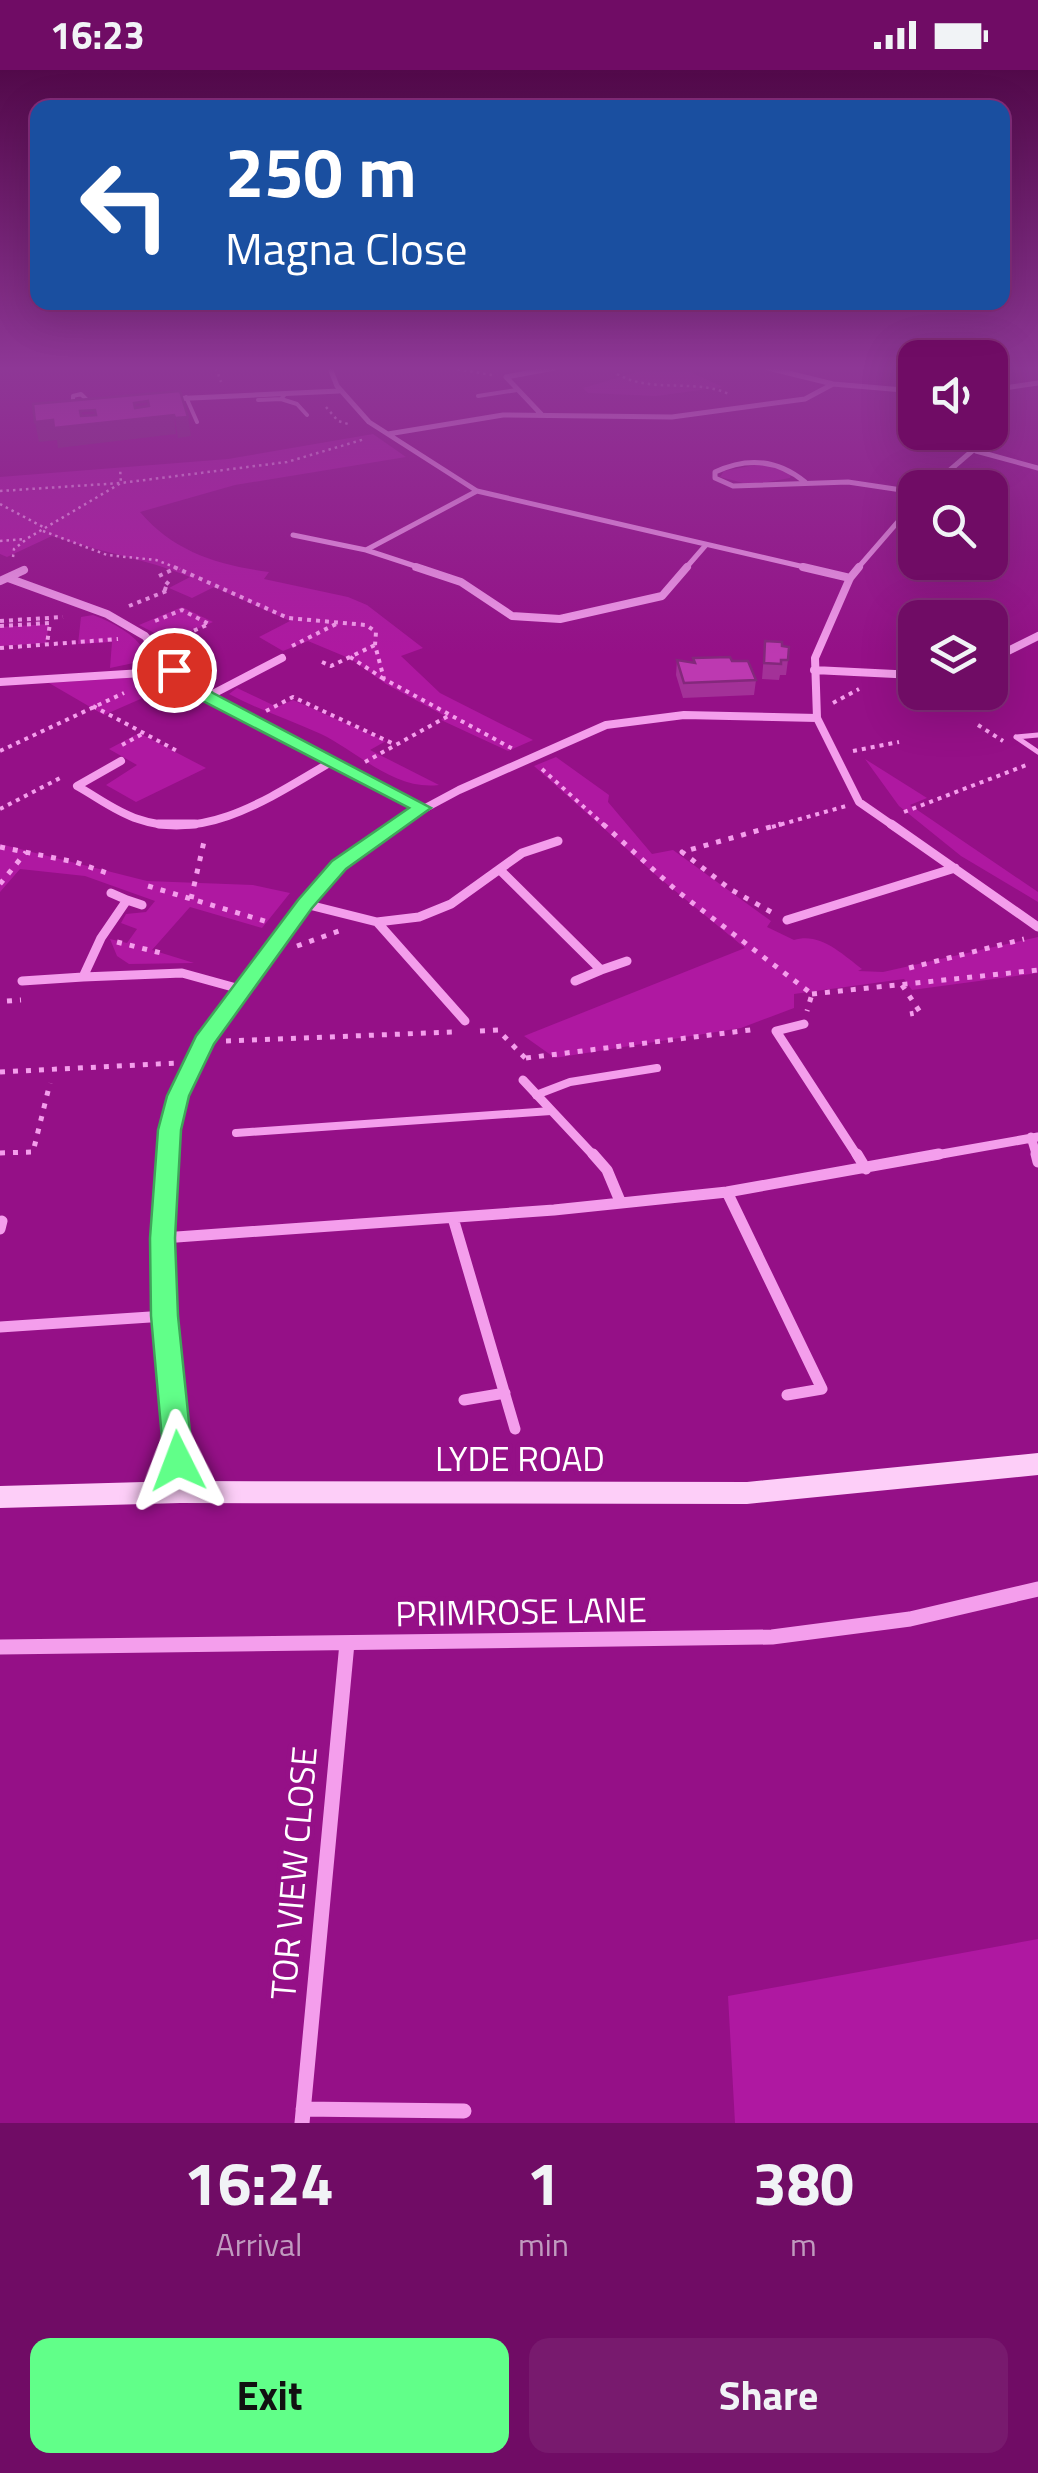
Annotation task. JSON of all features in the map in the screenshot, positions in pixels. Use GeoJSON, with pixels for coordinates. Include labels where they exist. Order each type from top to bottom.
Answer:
{"type":"FeatureCollection","features":[{"type":"Feature","properties":{"kind":"street"},"geometry":{"type":"LineString","coordinates":[[428,464],[478,490],[850,578]]}},
{"type":"Feature","properties":{"kind":"street"},"geometry":{"type":"LineString","coordinates":[[747,464],[714,472],[715,478],[733,486],[848,482],[898,489]]}},
{"type":"Feature","properties":{"kind":"street"},"geometry":{"type":"LineString","coordinates":[[777,464],[791,468],[805,482]]}},
{"type":"Feature","properties":{"kind":"street"},"geometry":{"type":"LineString","coordinates":[[366,550],[478,490]]}},
{"type":"Feature","properties":{"kind":"street"},"geometry":{"type":"LineString","coordinates":[[898,522],[850,578],[814,670],[817,715],[859,802],[955,868],[1037,932]]}},
{"type":"Feature","properties":{"kind":"street"},"geometry":{"type":"LineString","coordinates":[[293,534],[366,550],[461,582],[512,616],[560,619],[662,596],[705,546]]}},
{"type":"Feature","properties":{"kind":"street"},"geometry":{"type":"LineString","coordinates":[[4,580],[24,570]]}},
{"type":"Feature","properties":{"kind":"street"},"geometry":{"type":"LineString","coordinates":[[4,580],[108,614],[137,632],[207,697],[422,808]]}},
{"type":"Feature","properties":{"kind":"street"},"geometry":{"type":"LineString","coordinates":[[1008,651],[1038,636]]}},
{"type":"Feature","properties":{"kind":"street"},"geometry":{"type":"LineString","coordinates":[[207,697],[282,658]]}},
{"type":"Feature","properties":{"kind":"street"},"geometry":{"type":"LineString","coordinates":[[0,682],[174,670]]}},
{"type":"Feature","properties":{"kind":"street"},"geometry":{"type":"LineString","coordinates":[[814,670],[898,676]]}},
{"type":"Feature","properties":{"kind":"street"},"geometry":{"type":"LineString","coordinates":[[180,1492],[178,1429],[164,1316],[163,1238],[170,1130],[191,1062],[240,988],[305,904],[339,865],[422,808],[604,725],[663,717],[817,715]]}},
{"type":"Feature","properties":{"kind":"street"},"geometry":{"type":"LineString","coordinates":[[121,762],[77,786],[141,821],[182,827],[237,813],[331,762]]}},
{"type":"Feature","properties":{"kind":"street"},"geometry":{"type":"LineString","coordinates":[[305,904],[374,921],[420,916],[452,904],[522,853],[558,841]]}},
{"type":"Feature","properties":{"kind":"street"},"geometry":{"type":"LineString","coordinates":[[787,920],[955,868]]}},
{"type":"Feature","properties":{"kind":"street"},"geometry":{"type":"LineString","coordinates":[[500,870],[601,970]]}},
{"type":"Feature","properties":{"kind":"street"},"geometry":{"type":"LineString","coordinates":[[111,893],[142,905]]}},
{"type":"Feature","properties":{"kind":"street"},"geometry":{"type":"LineString","coordinates":[[83,977],[102,938],[128,900]]}},
{"type":"Feature","properties":{"kind":"street"},"geometry":{"type":"LineString","coordinates":[[374,921],[465,1021]]}},
{"type":"Feature","properties":{"kind":"street"},"geometry":{"type":"LineString","coordinates":[[575,980],[627,961]]}},
{"type":"Feature","properties":{"kind":"street"},"geometry":{"type":"LineString","coordinates":[[22,981],[182,973],[240,988]]}},
{"type":"Feature","properties":{"kind":"street"},"geometry":{"type":"LineString","coordinates":[[804,1024],[776,1031],[866,1169]]}},
{"type":"Feature","properties":{"kind":"street"},"geometry":{"type":"LineString","coordinates":[[524,1080],[607,1170],[620,1201]]}},
{"type":"Feature","properties":{"kind":"street"},"geometry":{"type":"LineString","coordinates":[[163,1238],[452,1218],[727,1192],[1035,1137],[1038,1162]]}},
{"type":"Feature","properties":{"kind":"street"},"geometry":{"type":"LineString","coordinates":[[727,1192],[822,1388],[787,1394]]}},
{"type":"Feature","properties":{"kind":"street"},"geometry":{"type":"LineString","coordinates":[[452,1218],[516,1429]]}},
{"type":"Feature","properties":{"kind":"street"},"geometry":{"type":"LineString","coordinates":[[0,1327],[164,1316]]}},
{"type":"Feature","properties":{"kind":"street"},"geometry":{"type":"LineString","coordinates":[[464,1400],[505,1393]]}},
{"type":"Feature","properties":{"kind":"street","name":"LYDE ROAD"},"geometry":{"type":"LineString","coordinates":[[0,1497],[180,1492],[746,1493],[938,1477],[1038,1464]]}},
{"type":"Feature","properties":{"kind":"street","name":"PRIMROSE LANE"},"geometry":{"type":"LineString","coordinates":[[0,1646],[772,1638],[910,1619],[1038,1589]]}},
{"type":"Feature","properties":{"kind":"street","name":"TOR VIEW CLOSE"},"geometry":{"type":"LineString","coordinates":[[347,1643],[302,2116],[464,2111]]}},
{"type":"Feature","properties":{"kind":"lane"},"geometry":{"type":"LineString","coordinates":[[1038,736],[1016,736],[1038,752]]}},
{"type":"Feature","properties":{"kind":"lane"},"geometry":{"type":"LineString","coordinates":[[536,1095],[570,1082],[657,1068]]}},
{"type":"Feature","properties":{"kind":"lane"},"geometry":{"type":"LineString","coordinates":[[236,1133],[551,1111]]}},
{"type":"Feature","properties":{"kind":"path"},"geometry":{"type":"LineString","coordinates":[[0,491],[121,483],[273,464]]}},
{"type":"Feature","properties":{"kind":"path"},"geometry":{"type":"LineString","coordinates":[[120,468],[121,483]]}},
{"type":"Feature","properties":{"kind":"path"},"geometry":{"type":"LineString","coordinates":[[24,570],[13,561],[14,549],[121,483]]}},
{"type":"Feature","properties":{"kind":"path"},"geometry":{"type":"LineString","coordinates":[[0,504],[44,529],[106,556],[156,560],[288,618],[366,626],[376,632],[375,645],[384,679]]}},
{"type":"Feature","properties":{"kind":"path"},"geometry":{"type":"LineString","coordinates":[[0,541],[28,538]]}},
{"type":"Feature","properties":{"kind":"path"},"geometry":{"type":"LineString","coordinates":[[158,576],[176,568]]}},
{"type":"Feature","properties":{"kind":"path"},"geometry":{"type":"LineString","coordinates":[[108,614],[169,590],[164,588],[170,580]]}},
{"type":"Feature","properties":{"kind":"path"},"geometry":{"type":"LineString","coordinates":[[0,624],[96,610]]}},
{"type":"Feature","properties":{"kind":"path"},"geometry":{"type":"LineString","coordinates":[[0,648],[115,640],[182,610],[209,624],[155,648]]}},
{"type":"Feature","properties":{"kind":"path"},"geometry":{"type":"LineString","coordinates":[[0,624],[50,623],[47,645]]}},
{"type":"Feature","properties":{"kind":"path"},"geometry":{"type":"LineString","coordinates":[[282,658],[276,654],[338,623]]}},
{"type":"Feature","properties":{"kind":"path"},"geometry":{"type":"LineString","coordinates":[[322,662],[331,666],[375,645]]}},
{"type":"Feature","properties":{"kind":"path"},"geometry":{"type":"LineString","coordinates":[[350,657],[530,759],[677,891],[812,994],[1038,970]]}},
{"type":"Feature","properties":{"kind":"path"},"geometry":{"type":"LineString","coordinates":[[817,715],[883,676]]}},
{"type":"Feature","properties":{"kind":"path"},"geometry":{"type":"LineString","coordinates":[[0,751],[117,694]]}},
{"type":"Feature","properties":{"kind":"path"},"geometry":{"type":"LineString","coordinates":[[250,720],[293,697],[396,745]]}},
{"type":"Feature","properties":{"kind":"path"},"geometry":{"type":"LineString","coordinates":[[93,706],[180,752]]}},
{"type":"Feature","properties":{"kind":"path"},"geometry":{"type":"LineString","coordinates":[[349,771],[450,715]]}},
{"type":"Feature","properties":{"kind":"path"},"geometry":{"type":"LineString","coordinates":[[836,755],[898,742]]}},
{"type":"Feature","properties":{"kind":"path"},"geometry":{"type":"LineString","coordinates":[[882,820],[1038,760]]}},
{"type":"Feature","properties":{"kind":"path"},"geometry":{"type":"LineString","coordinates":[[787,920],[730,889],[682,852],[859,802]]}},
{"type":"Feature","properties":{"kind":"path"},"geometry":{"type":"LineString","coordinates":[[191,898],[210,820]]}},
{"type":"Feature","properties":{"kind":"path"},"geometry":{"type":"LineString","coordinates":[[0,884],[26,852]]}},
{"type":"Feature","properties":{"kind":"path"},"geometry":{"type":"LineString","coordinates":[[264,958],[374,921]]}},
{"type":"Feature","properties":{"kind":"path"},"geometry":{"type":"LineString","coordinates":[[909,968],[1037,932]]}},
{"type":"Feature","properties":{"kind":"path"},"geometry":{"type":"LineString","coordinates":[[902,984],[920,1012],[910,1014]]}},
{"type":"Feature","properties":{"kind":"path"},"geometry":{"type":"LineString","coordinates":[[804,1024],[812,994]]}},
{"type":"Feature","properties":{"kind":"path"},"geometry":{"type":"LineString","coordinates":[[525,1058],[762,1028],[776,1031]]}},
{"type":"Feature","properties":{"kind":"path"},"geometry":{"type":"LineString","coordinates":[[473,1032],[498,1030],[540,1074],[524,1080]]}},
{"type":"Feature","properties":{"kind":"path"},"geometry":{"type":"LineString","coordinates":[[204,1042],[454,1032]]}},
{"type":"Feature","properties":{"kind":"path"},"geometry":{"type":"LineString","coordinates":[[0,1072],[191,1062]]}},
{"type":"Feature","properties":{"kind":"path"},"geometry":{"type":"LineString","coordinates":[[0,1153],[34,1152],[50,1083]]}},
{"type":"Feature","properties":{"kind":"shaded area"},"geometry":{"type":"Polygon","coordinates":[[[167,464],[364,464],[235,485],[140,512],[167,537],[198,554],[269,572],[264,579],[348,597],[367,605],[423,648],[401,656],[440,693],[533,740],[508,751],[441,720],[445,716],[386,684],[351,659],[308,641],[283,651],[259,637],[290,621],[214,587],[192,598],[169,588],[190,577],[173,570],[52,536],[7,557],[0,554],[0,477],[167,464]]]}},
{"type":"Feature","properties":{"kind":"shaded area"},"geometry":{"type":"Polygon","coordinates":[[[774,464],[791,474],[790,478],[751,485],[720,477],[724,471],[774,464]]]}},
{"type":"Feature","properties":{"kind":"shaded area"},"geometry":{"type":"Polygon","coordinates":[[[182,607],[213,622],[170,641],[139,625],[182,607]]]}},
{"type":"Feature","properties":{"kind":"shaded area"},"geometry":{"type":"Polygon","coordinates":[[[93,615],[135,639],[146,652],[143,661],[110,668],[112,642],[78,644],[81,617],[93,615]]]}},
{"type":"Feature","properties":{"kind":"shaded area"},"geometry":{"type":"Polygon","coordinates":[[[49,624],[46,643],[0,646],[0,627],[49,624]]]}},
{"type":"Feature","properties":{"kind":"shaded area"},"geometry":{"type":"Polygon","coordinates":[[[158,676],[177,683],[104,715],[49,683],[158,676]]]}},
{"type":"Feature","properties":{"kind":"shaded area"},"geometry":{"type":"Polygon","coordinates":[[[237,688],[277,707],[293,700],[386,741],[370,750],[439,785],[407,782],[392,776],[321,734],[229,694],[237,688]]]}},
{"type":"Feature","properties":{"kind":"shaded area"},"geometry":{"type":"Polygon","coordinates":[[[139,733],[206,768],[136,802],[106,785],[137,765],[109,749],[139,733]]]}},
{"type":"Feature","properties":{"kind":"shaded area"},"geometry":{"type":"Polygon","coordinates":[[[556,757],[609,795],[608,802],[652,854],[673,850],[771,921],[767,927],[794,940],[822,942],[862,969],[858,971],[883,972],[1038,937],[1038,973],[912,990],[904,979],[794,994],[794,1008],[741,1028],[555,1058],[524,1036],[745,948],[534,766],[556,757]]]}},
{"type":"Feature","properties":{"kind":"shaded area"},"geometry":{"type":"Polygon","coordinates":[[[865,759],[927,798],[910,805],[1038,892],[1038,902],[961,856],[899,806],[865,759]]]}},
{"type":"Feature","properties":{"kind":"shaded area"},"geometry":{"type":"Polygon","coordinates":[[[0,844],[147,881],[253,885],[290,893],[262,928],[190,907],[152,950],[194,963],[129,964],[117,956],[110,939],[127,943],[137,929],[121,923],[126,914],[146,912],[155,901],[85,876],[20,869],[0,892],[0,844]]]}},
{"type":"Feature","properties":{"kind":"shaded area"},"geometry":{"type":"Polygon","coordinates":[[[1038,1939],[1038,2123],[735,2123],[728,1996],[1038,1939]]]}},
{"type":"Feature","properties":{"kind":"building"},"geometry":{"type":"Polygon","coordinates":[[[765,641],[782,642],[782,646],[789,647],[788,660],[781,660],[781,664],[764,663],[765,641]]]}},
{"type":"Feature","properties":{"kind":"building"},"geometry":{"type":"Polygon","coordinates":[[[730,657],[732,661],[748,661],[756,680],[684,683],[677,660],[695,663],[693,658],[730,657]]]}},
{"type":"Feature","properties":{"kind":"route"},"geometry":{"type":"LineString","coordinates":[[174,670],[207,697],[422,808],[339,865],[305,904],[204,1042],[191,1062],[178,1096],[170,1130],[163,1238],[164,1316],[178,1429],[178,1461]]}}]}
